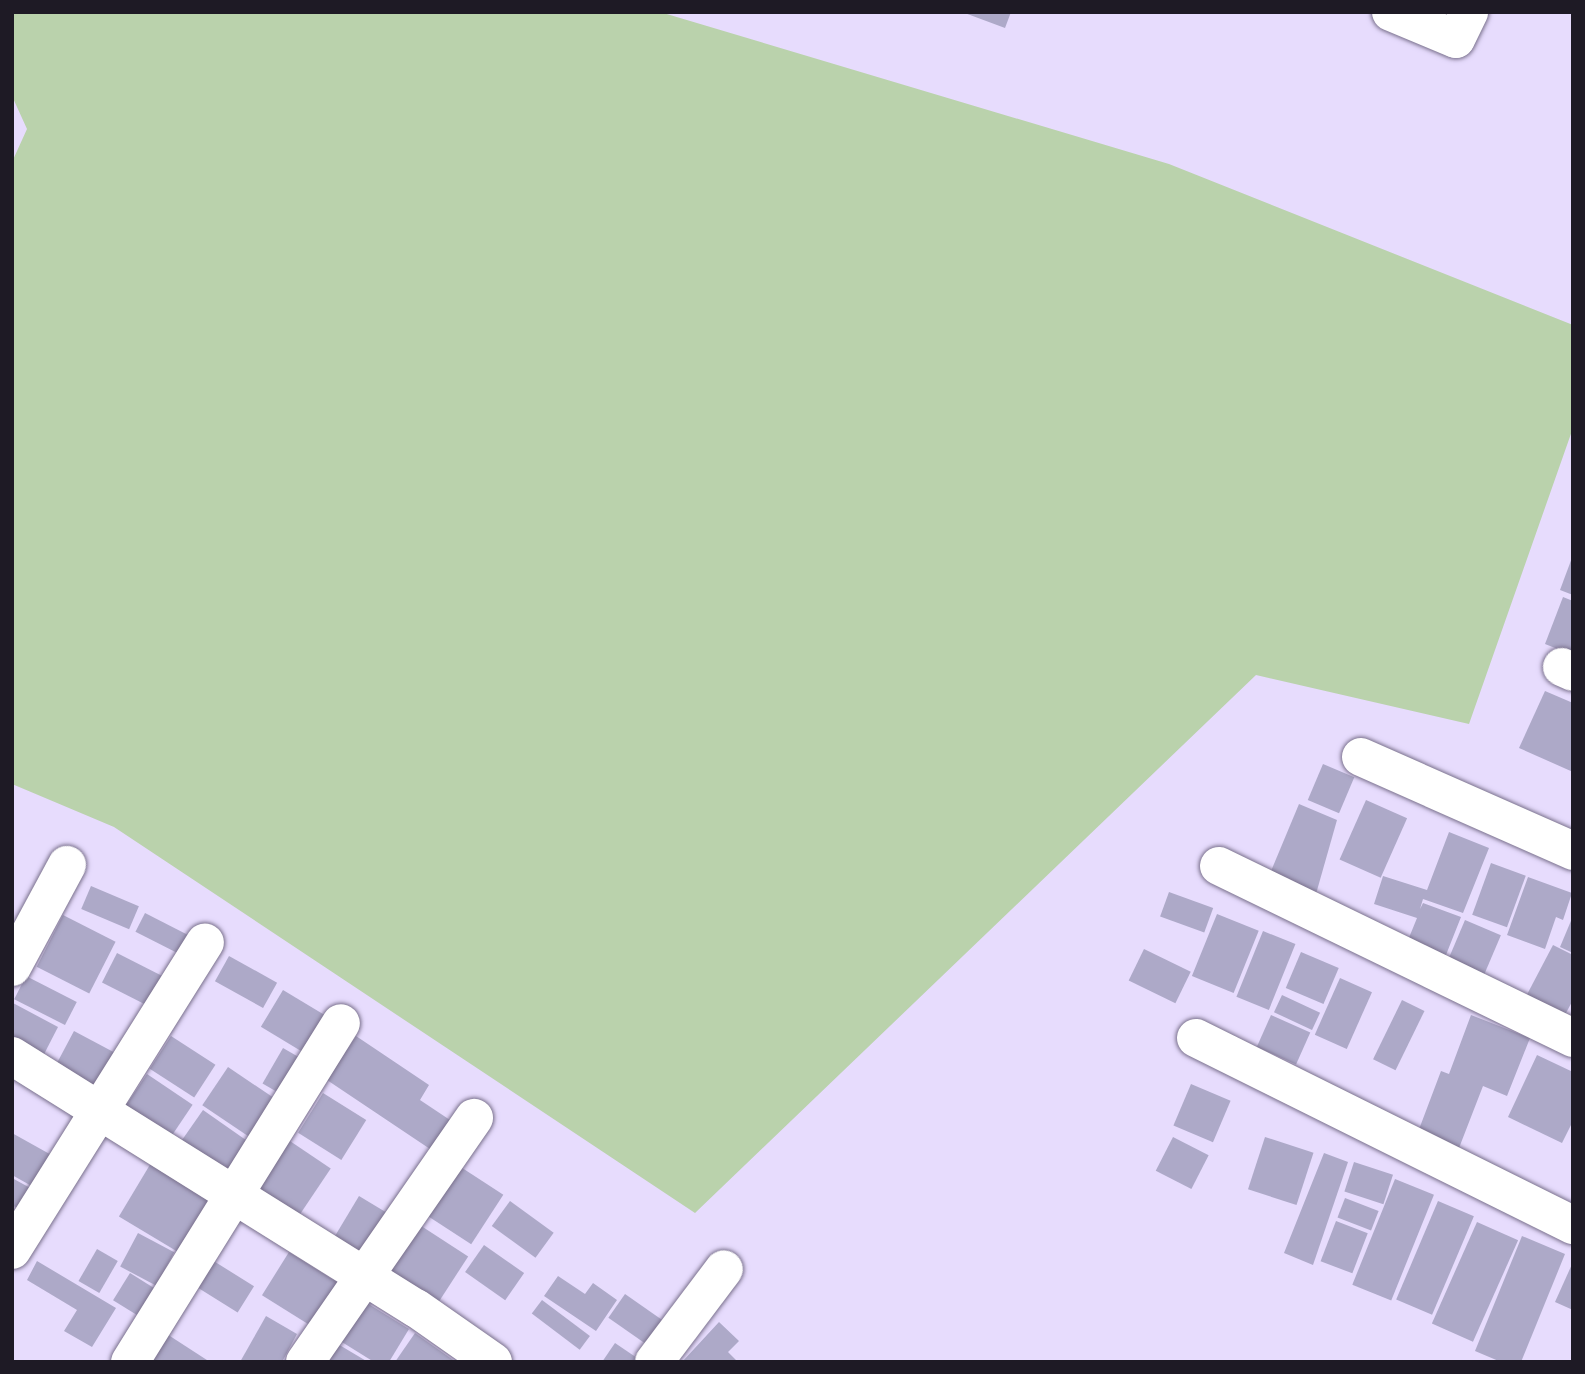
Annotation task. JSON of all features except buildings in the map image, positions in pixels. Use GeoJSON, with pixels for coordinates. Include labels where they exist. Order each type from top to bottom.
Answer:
{"type":"FeatureCollection","features":[{"type":"Feature","properties":{"kind":"street"},"geometry":{"type":"LineString","coordinates":[[1391,12],[1456,39],[1468,12]]}},
{"type":"Feature","properties":{"kind":"street"},"geometry":{"type":"LineString","coordinates":[[1361,757],[1573,851]]}},
{"type":"Feature","properties":{"kind":"street"},"geometry":{"type":"LineString","coordinates":[[12,967],[67,865]]}},
{"type":"Feature","properties":{"kind":"street"},"geometry":{"type":"LineString","coordinates":[[1219,866],[1573,1038]]}},
{"type":"Feature","properties":{"kind":"street"},"geometry":{"type":"LineString","coordinates":[[12,1250],[205,942]]}},
{"type":"Feature","properties":{"kind":"street"},"geometry":{"type":"LineString","coordinates":[[130,1362],[341,1023]]}},
{"type":"Feature","properties":{"kind":"street"},"geometry":{"type":"LineString","coordinates":[[1196,1038],[1573,1225]]}},
{"type":"Feature","properties":{"kind":"street"},"geometry":{"type":"LineString","coordinates":[[12,1056],[365,1276],[486,1360]]}},
{"type":"Feature","properties":{"kind":"street"},"geometry":{"type":"LineString","coordinates":[[305,1362],[474,1118]]}},
{"type":"Feature","properties":{"kind":"street"},"geometry":{"type":"LineString","coordinates":[[654,1362],[724,1269]]}},
{"type":"Feature","properties":{"kind":"green space"},"geometry":{"type":"Polygon","coordinates":[[[12,12],[660,12],[1169,164],[1573,325],[1573,428],[1469,724],[1256,675],[695,1213],[114,827],[12,784],[12,162],[27,129],[12,96],[12,12]]]}}]}
